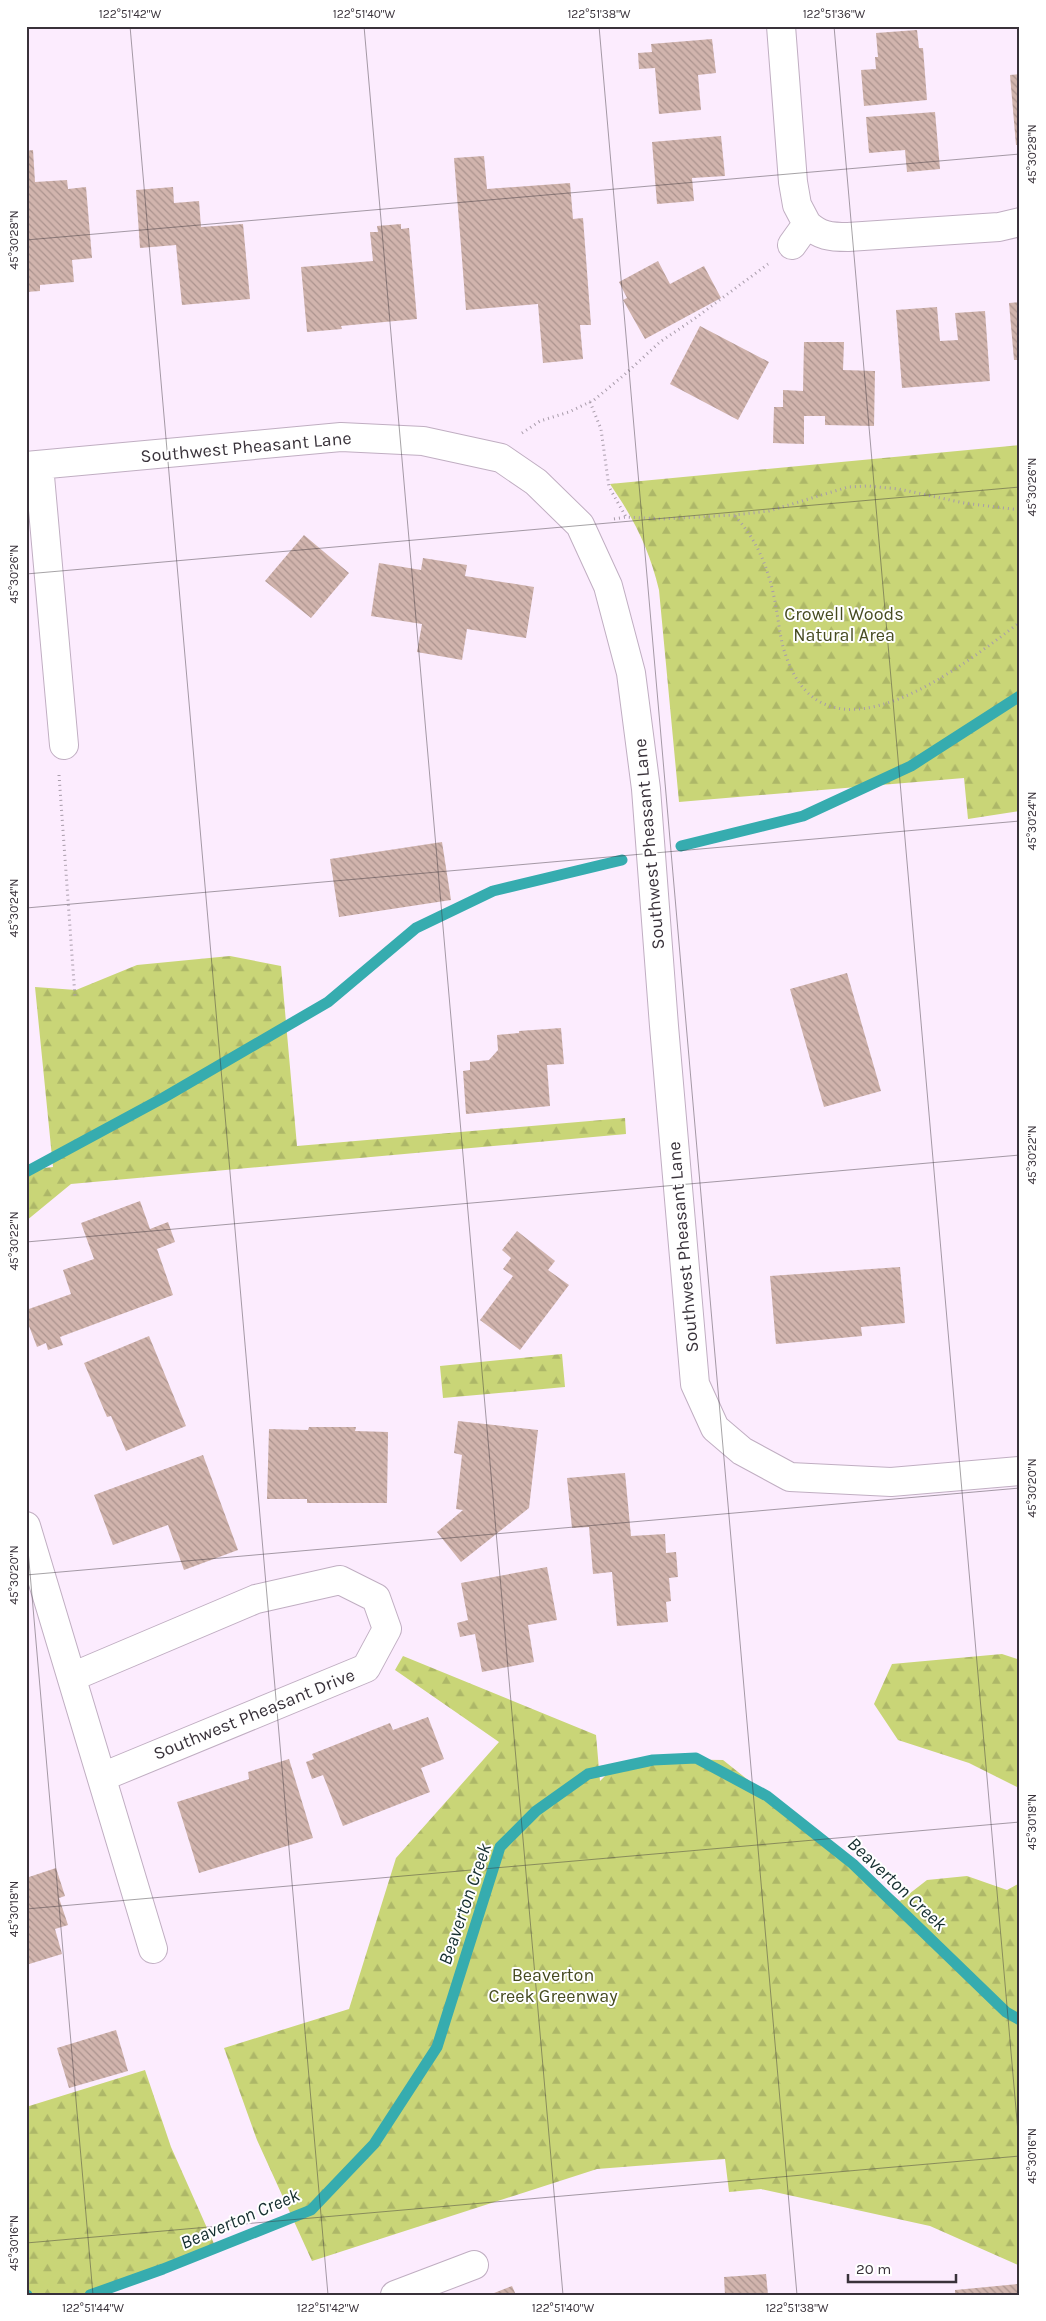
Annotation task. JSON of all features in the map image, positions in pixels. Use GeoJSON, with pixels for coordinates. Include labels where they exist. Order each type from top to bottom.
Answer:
{"type":"FeatureCollection","features":[{"type":"Feature","properties":{"kind":"street"},"geometry":{"type":"LineString","coordinates":[[781,26],[799,235],[817,234],[848,238],[999,227],[1020,222]]}},
{"type":"Feature","properties":{"kind":"street","name":"Southwest Pheasant Lane"},"geometry":{"type":"LineString","coordinates":[[33,466],[341,437],[423,441],[501,458],[536,482],[580,525],[608,586],[631,673],[646,789],[664,1026],[695,1384],[715,1428],[742,1451],[790,1477],[891,1482],[1020,1471]]}},
{"type":"Feature","properties":{"kind":"street"},"geometry":{"type":"LineString","coordinates":[[33,466],[64,745]]}},
{"type":"Feature","properties":{"kind":"street"},"geometry":{"type":"LineString","coordinates":[[28,1534],[153,1950]]}},
{"type":"Feature","properties":{"kind":"street","name":"Southwest Pheasant Drive"},"geometry":{"type":"LineString","coordinates":[[72,1677],[256,1599],[340,1580],[376,1598],[387,1629],[366,1668],[102,1777]]}},
{"type":"Feature","properties":{"kind":"street"},"geometry":{"type":"LineString","coordinates":[[396,2295],[474,2265]]}},
{"type":"Feature","properties":{"kind":"path"},"geometry":{"type":"LineString","coordinates":[[501,458],[518,436],[540,421],[569,412],[590,402],[624,375],[660,342],[694,319],[799,235]]}},
{"type":"Feature","properties":{"kind":"path"},"geometry":{"type":"LineString","coordinates":[[590,402],[601,429],[609,487],[626,517]]}},
{"type":"Feature","properties":{"kind":"path"},"geometry":{"type":"LineString","coordinates":[[580,525],[626,517],[662,519],[769,511],[848,487],[868,486],[964,503],[1020,510]]}},
{"type":"Feature","properties":{"kind":"path"},"geometry":{"type":"LineString","coordinates":[[734,515],[748,530],[766,567],[785,654],[792,672],[802,687],[818,701],[842,709],[866,709],[910,696],[966,662],[1020,622]]}},
{"type":"Feature","properties":{"kind":"path"},"geometry":{"type":"LineString","coordinates":[[64,745],[58,778],[75,997]]}},
{"type":"Feature","properties":{"kind":"green space","name":"Crowell Woods Natural Area"},"geometry":{"type":"Polygon","coordinates":[[[1020,445],[1020,811],[968,819],[964,778],[679,802],[659,590],[651,561],[640,534],[610,484],[1020,445]]]}},
{"type":"Feature","properties":{"kind":"green space"},"geometry":{"type":"Polygon","coordinates":[[[230,956],[281,966],[297,1146],[625,1118],[626,1134],[71,1184],[26,1221],[26,1170],[53,1167],[35,987],[76,990],[137,965],[230,956]]]}},
{"type":"Feature","properties":{"kind":"green space"},"geometry":{"type":"Polygon","coordinates":[[[562,1354],[565,1387],[443,1398],[440,1366],[562,1354]]]}},
{"type":"Feature","properties":{"kind":"green space"},"geometry":{"type":"Polygon","coordinates":[[[1002,1654],[1020,1660],[1020,1792],[1017,1787],[969,1763],[898,1740],[874,1704],[892,1664],[1002,1654]]]}},
{"type":"Feature","properties":{"kind":"green space","name":"Beaverton Creek Greenway"},"geometry":{"type":"Polygon","coordinates":[[[403,1656],[596,1735],[600,1781],[610,1771],[642,1762],[663,1759],[723,1760],[900,1901],[927,1880],[967,1876],[1007,1890],[1020,1883],[1020,2266],[930,2226],[761,2189],[729,2192],[725,2159],[597,2169],[312,2261],[257,2140],[224,2048],[349,2009],[396,1858],[499,1742],[395,1670],[403,1656]]]}},
{"type":"Feature","properties":{"kind":"green space"},"geometry":{"type":"Polygon","coordinates":[[[145,2070],[171,2147],[215,2246],[85,2295],[26,2295],[26,2107],[145,2070]]]}},
{"type":"Feature","properties":{"kind":"building"},"geometry":{"type":"Polygon","coordinates":[[[917,30],[919,48],[923,48],[927,100],[864,106],[861,70],[876,69],[875,57],[878,57],[876,33],[917,30]]]}},
{"type":"Feature","properties":{"kind":"building"},"geometry":{"type":"Polygon","coordinates":[[[712,39],[716,73],[698,75],[701,110],[659,114],[655,68],[639,69],[638,53],[652,52],[651,44],[712,39]]]}},
{"type":"Feature","properties":{"kind":"building"},"geometry":{"type":"Polygon","coordinates":[[[1020,74],[1020,145],[1016,145],[1010,75],[1020,74]]]}},
{"type":"Feature","properties":{"kind":"building"},"geometry":{"type":"Polygon","coordinates":[[[935,112],[940,169],[907,172],[905,150],[869,153],[866,117],[935,112]]]}},
{"type":"Feature","properties":{"kind":"building"},"geometry":{"type":"Polygon","coordinates":[[[721,136],[725,176],[692,178],[694,201],[657,204],[652,142],[721,136]]]}},
{"type":"Feature","properties":{"kind":"building"},"geometry":{"type":"Polygon","coordinates":[[[33,150],[35,182],[67,180],[68,189],[86,187],[92,258],[72,260],[74,282],[40,285],[40,291],[26,292],[26,151],[33,150]]]}},
{"type":"Feature","properties":{"kind":"building"},"geometry":{"type":"Polygon","coordinates":[[[484,156],[487,189],[570,183],[573,219],[583,218],[591,325],[580,325],[583,359],[543,363],[538,304],[466,310],[454,158],[484,156]]]}},
{"type":"Feature","properties":{"kind":"building"},"geometry":{"type":"Polygon","coordinates":[[[173,187],[174,203],[199,201],[201,227],[243,224],[250,299],[182,305],[176,245],[140,248],[136,190],[173,187]]]}},
{"type":"Feature","properties":{"kind":"building"},"geometry":{"type":"Polygon","coordinates":[[[401,224],[401,229],[409,228],[417,319],[341,326],[342,329],[307,332],[301,267],[373,261],[370,232],[378,232],[377,226],[401,224]]]}},
{"type":"Feature","properties":{"kind":"building"},"geometry":{"type":"Polygon","coordinates":[[[658,261],[670,284],[704,266],[721,298],[645,339],[623,300],[627,298],[619,282],[658,261]]]}},
{"type":"Feature","properties":{"kind":"building"},"geometry":{"type":"Polygon","coordinates":[[[1020,302],[1020,360],[1014,360],[1009,303],[1020,302]]]}},
{"type":"Feature","properties":{"kind":"building"},"geometry":{"type":"Polygon","coordinates":[[[937,307],[940,341],[958,340],[955,313],[985,311],[990,381],[902,388],[896,310],[937,307]]]}},
{"type":"Feature","properties":{"kind":"building"},"geometry":{"type":"Polygon","coordinates":[[[700,326],[769,362],[738,420],[670,384],[700,326]]]}},
{"type":"Feature","properties":{"kind":"building"},"geometry":{"type":"Polygon","coordinates":[[[804,342],[844,342],[843,370],[875,371],[874,426],[825,425],[825,416],[804,416],[804,444],[773,443],[774,407],[783,407],[783,390],[803,391],[804,342]]]}},
{"type":"Feature","properties":{"kind":"building"},"geometry":{"type":"Polygon","coordinates":[[[304,535],[349,573],[311,618],[265,581],[304,535]]]}},
{"type":"Feature","properties":{"kind":"building"},"geometry":{"type":"Polygon","coordinates":[[[423,558],[467,565],[465,576],[534,587],[526,638],[467,629],[462,660],[417,652],[422,624],[371,616],[379,563],[421,570],[423,558]]]}},
{"type":"Feature","properties":{"kind":"building"},"geometry":{"type":"Polygon","coordinates":[[[442,842],[451,900],[339,917],[330,859],[442,842]]]}},
{"type":"Feature","properties":{"kind":"building"},"geometry":{"type":"Polygon","coordinates":[[[847,973],[881,1091],[824,1107],[790,989],[847,973]]]}},
{"type":"Feature","properties":{"kind":"building"},"geometry":{"type":"Polygon","coordinates":[[[561,1028],[564,1064],[547,1065],[550,1106],[466,1114],[463,1071],[470,1070],[470,1062],[489,1060],[498,1050],[497,1035],[519,1033],[519,1031],[561,1028]]]}},
{"type":"Feature","properties":{"kind":"building"},"geometry":{"type":"Polygon","coordinates":[[[140,1201],[150,1229],[168,1222],[175,1242],[157,1249],[173,1295],[60,1337],[63,1345],[48,1350],[46,1343],[37,1347],[26,1318],[26,1310],[71,1294],[63,1270],[94,1259],[81,1223],[140,1201]]]}},
{"type":"Feature","properties":{"kind":"building"},"geometry":{"type":"Polygon","coordinates":[[[517,1231],[555,1261],[548,1270],[569,1285],[520,1350],[480,1320],[513,1276],[503,1269],[511,1258],[502,1250],[517,1231]]]}},
{"type":"Feature","properties":{"kind":"building"},"geometry":{"type":"Polygon","coordinates":[[[900,1267],[905,1323],[861,1327],[862,1336],[776,1344],[770,1276],[900,1267]]]}},
{"type":"Feature","properties":{"kind":"building"},"geometry":{"type":"Polygon","coordinates":[[[149,1336],[186,1426],[126,1451],[111,1416],[107,1417],[84,1363],[149,1336]]]}},
{"type":"Feature","properties":{"kind":"building"},"geometry":{"type":"Polygon","coordinates":[[[458,1421],[538,1430],[529,1508],[461,1562],[437,1532],[463,1510],[456,1509],[462,1455],[454,1453],[458,1421]]]}},
{"type":"Feature","properties":{"kind":"building"},"geometry":{"type":"Polygon","coordinates":[[[309,1427],[356,1427],[355,1431],[388,1432],[387,1503],[307,1503],[307,1499],[267,1499],[269,1429],[308,1430],[309,1427]]]}},
{"type":"Feature","properties":{"kind":"building"},"geometry":{"type":"Polygon","coordinates":[[[203,1455],[238,1550],[184,1570],[168,1525],[113,1545],[94,1495],[203,1455]]]}},
{"type":"Feature","properties":{"kind":"building"},"geometry":{"type":"Polygon","coordinates":[[[625,1473],[631,1536],[665,1534],[666,1553],[676,1552],[678,1577],[669,1578],[671,1601],[666,1602],[668,1622],[617,1626],[612,1572],[593,1574],[589,1527],[572,1528],[567,1478],[625,1473]]]}},
{"type":"Feature","properties":{"kind":"building"},"geometry":{"type":"Polygon","coordinates":[[[547,1567],[557,1620],[528,1625],[534,1662],[482,1672],[475,1634],[460,1637],[457,1623],[468,1620],[461,1583],[547,1567]]]}},
{"type":"Feature","properties":{"kind":"building"},"geometry":{"type":"Polygon","coordinates":[[[428,1717],[444,1759],[421,1768],[430,1792],[343,1826],[323,1775],[312,1779],[306,1762],[314,1759],[312,1754],[390,1723],[393,1730],[428,1717]]]}},
{"type":"Feature","properties":{"kind":"building"},"geometry":{"type":"Polygon","coordinates":[[[289,1759],[313,1838],[199,1873],[177,1802],[249,1779],[248,1772],[289,1759]]]}},
{"type":"Feature","properties":{"kind":"building"},"geometry":{"type":"Polygon","coordinates":[[[56,1868],[65,1896],[59,1898],[68,1925],[55,1929],[62,1954],[26,1965],[26,1878],[56,1868]]]}},
{"type":"Feature","properties":{"kind":"building"},"geometry":{"type":"Polygon","coordinates":[[[116,2030],[128,2071],[69,2088],[57,2048],[116,2030]]]}},
{"type":"Feature","properties":{"kind":"building"},"geometry":{"type":"Polygon","coordinates":[[[766,2274],[768,2295],[725,2295],[724,2277],[766,2274]]]}},
{"type":"Feature","properties":{"kind":"building"},"geometry":{"type":"Polygon","coordinates":[[[1019,2284],[1020,2295],[955,2295],[955,2290],[1019,2284]]]}},
{"type":"Feature","properties":{"kind":"building"},"geometry":{"type":"Polygon","coordinates":[[[512,2286],[516,2295],[489,2295],[512,2286]]]}},
{"type":"Feature","properties":{"kind":"waterway"},"geometry":{"type":"LineString","coordinates":[[681,846],[803,816],[911,766],[1020,696]]}},
{"type":"Feature","properties":{"kind":"waterway"},"geometry":{"type":"LineString","coordinates":[[26,1172],[163,1098],[328,1002],[416,928],[493,891],[622,860]]}},
{"type":"Feature","properties":{"kind":"waterway","name":"Beaverton Creek"},"geometry":{"type":"LineString","coordinates":[[90,2295],[163,2269],[311,2210],[374,2144],[437,2047],[500,1847],[536,1811],[588,1774],[653,1760],[696,1758],[767,1796],[853,1864],[1006,2012],[1020,2020]]}}]}
